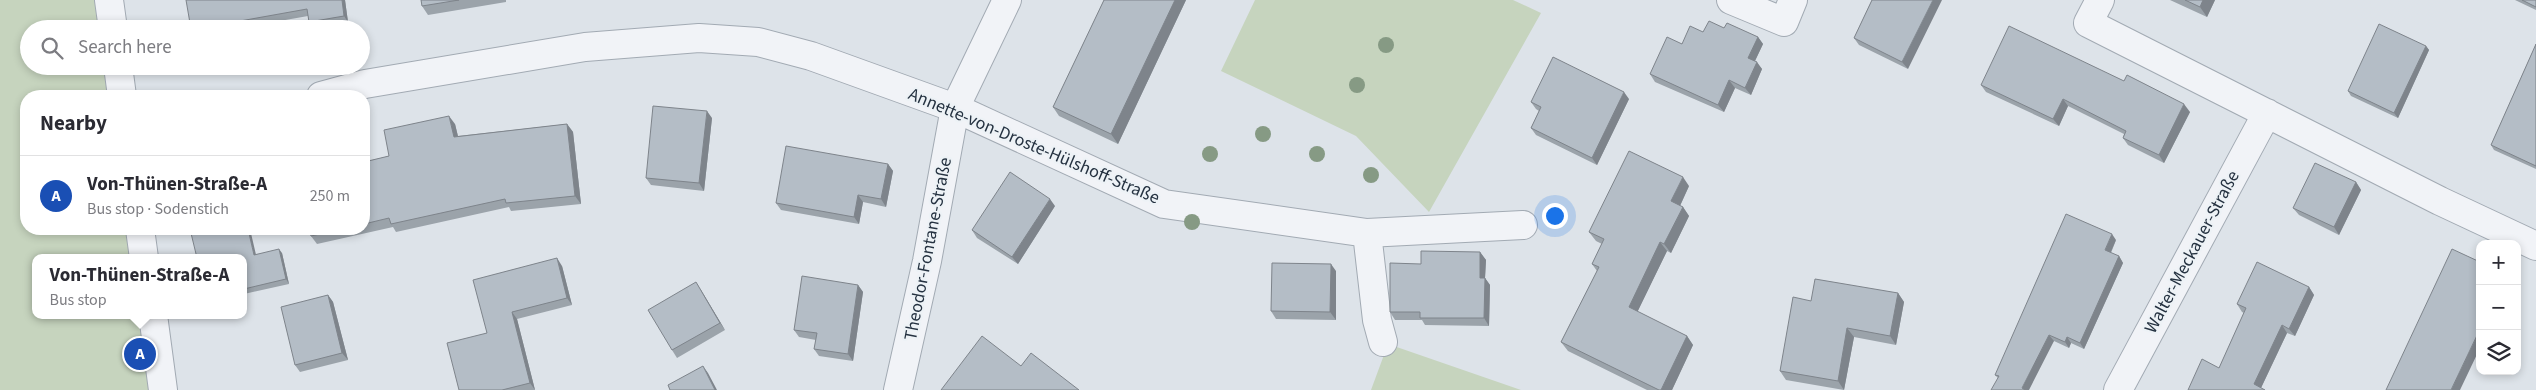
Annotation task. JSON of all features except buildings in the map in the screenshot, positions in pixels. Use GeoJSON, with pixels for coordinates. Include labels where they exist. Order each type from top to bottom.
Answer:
{"type":"FeatureCollection","features":[{"type":"Feature","properties":{"kind":"street"},"geometry":{"type":"LineString","coordinates":[[109,0],[112,20]]}},
{"type":"Feature","properties":{"kind":"street","name":"Theodor-Fontane-Straße"},"geometry":{"type":"LineString","coordinates":[[898,390],[927,261],[955,108],[1007,0]]}},
{"type":"Feature","properties":{"kind":"street"},"geometry":{"type":"LineString","coordinates":[[1731,0],[1784,22],[1793,0]]}},
{"type":"Feature","properties":{"kind":"street"},"geometry":{"type":"LineString","coordinates":[[2100,0],[2088,23],[2536,246]]}},
{"type":"Feature","properties":{"kind":"street","name":"Annette-von-Droste-Hülshoff-Straße"},"geometry":{"type":"LineString","coordinates":[[344,90],[365,84],[585,46],[699,38],[758,42],[811,56],[955,108],[1164,204],[1367,233],[1523,225]]}},
{"type":"Feature","properties":{"kind":"street"},"geometry":{"type":"LineString","coordinates":[[119,75],[121,90]]}},
{"type":"Feature","properties":{"kind":"street","name":"Walter-Meckauer-Straße"},"geometry":{"type":"LineString","coordinates":[[2118,390],[2267,113]]}},
{"type":"Feature","properties":{"kind":"street"},"geometry":{"type":"LineString","coordinates":[[1367,233],[1377,320],[1383,342]]}},
{"type":"Feature","properties":{"kind":"street"},"geometry":{"type":"LineString","coordinates":[[141,235],[143,254]]}},
{"type":"Feature","properties":{"kind":"street"},"geometry":{"type":"LineString","coordinates":[[154,319],[163,390]]}},
{"type":"Feature","properties":{"kind":"green space"},"geometry":{"type":"Polygon","coordinates":[[[0,0],[109,0],[112,20],[20,20],[20,75],[119,75],[121,90],[20,90],[20,235],[141,235],[143,254],[32,254],[32,319],[154,319],[163,390],[0,390],[0,0]]]}},
{"type":"Feature","properties":{"kind":"green space"},"geometry":{"type":"Polygon","coordinates":[[[1255,0],[1513,0],[1541,13],[1429,212],[1356,136],[1221,71],[1255,0]]]}},
{"type":"Feature","properties":{"kind":"green space"},"geometry":{"type":"Polygon","coordinates":[[[1388,344],[1521,390],[1371,390],[1388,344]]]}},
{"type":"Feature","properties":{"kind":"place","name":"Von-Thünen-Straße-A"},"geometry":{"type":"Point","coordinates":[140,354]}}]}
